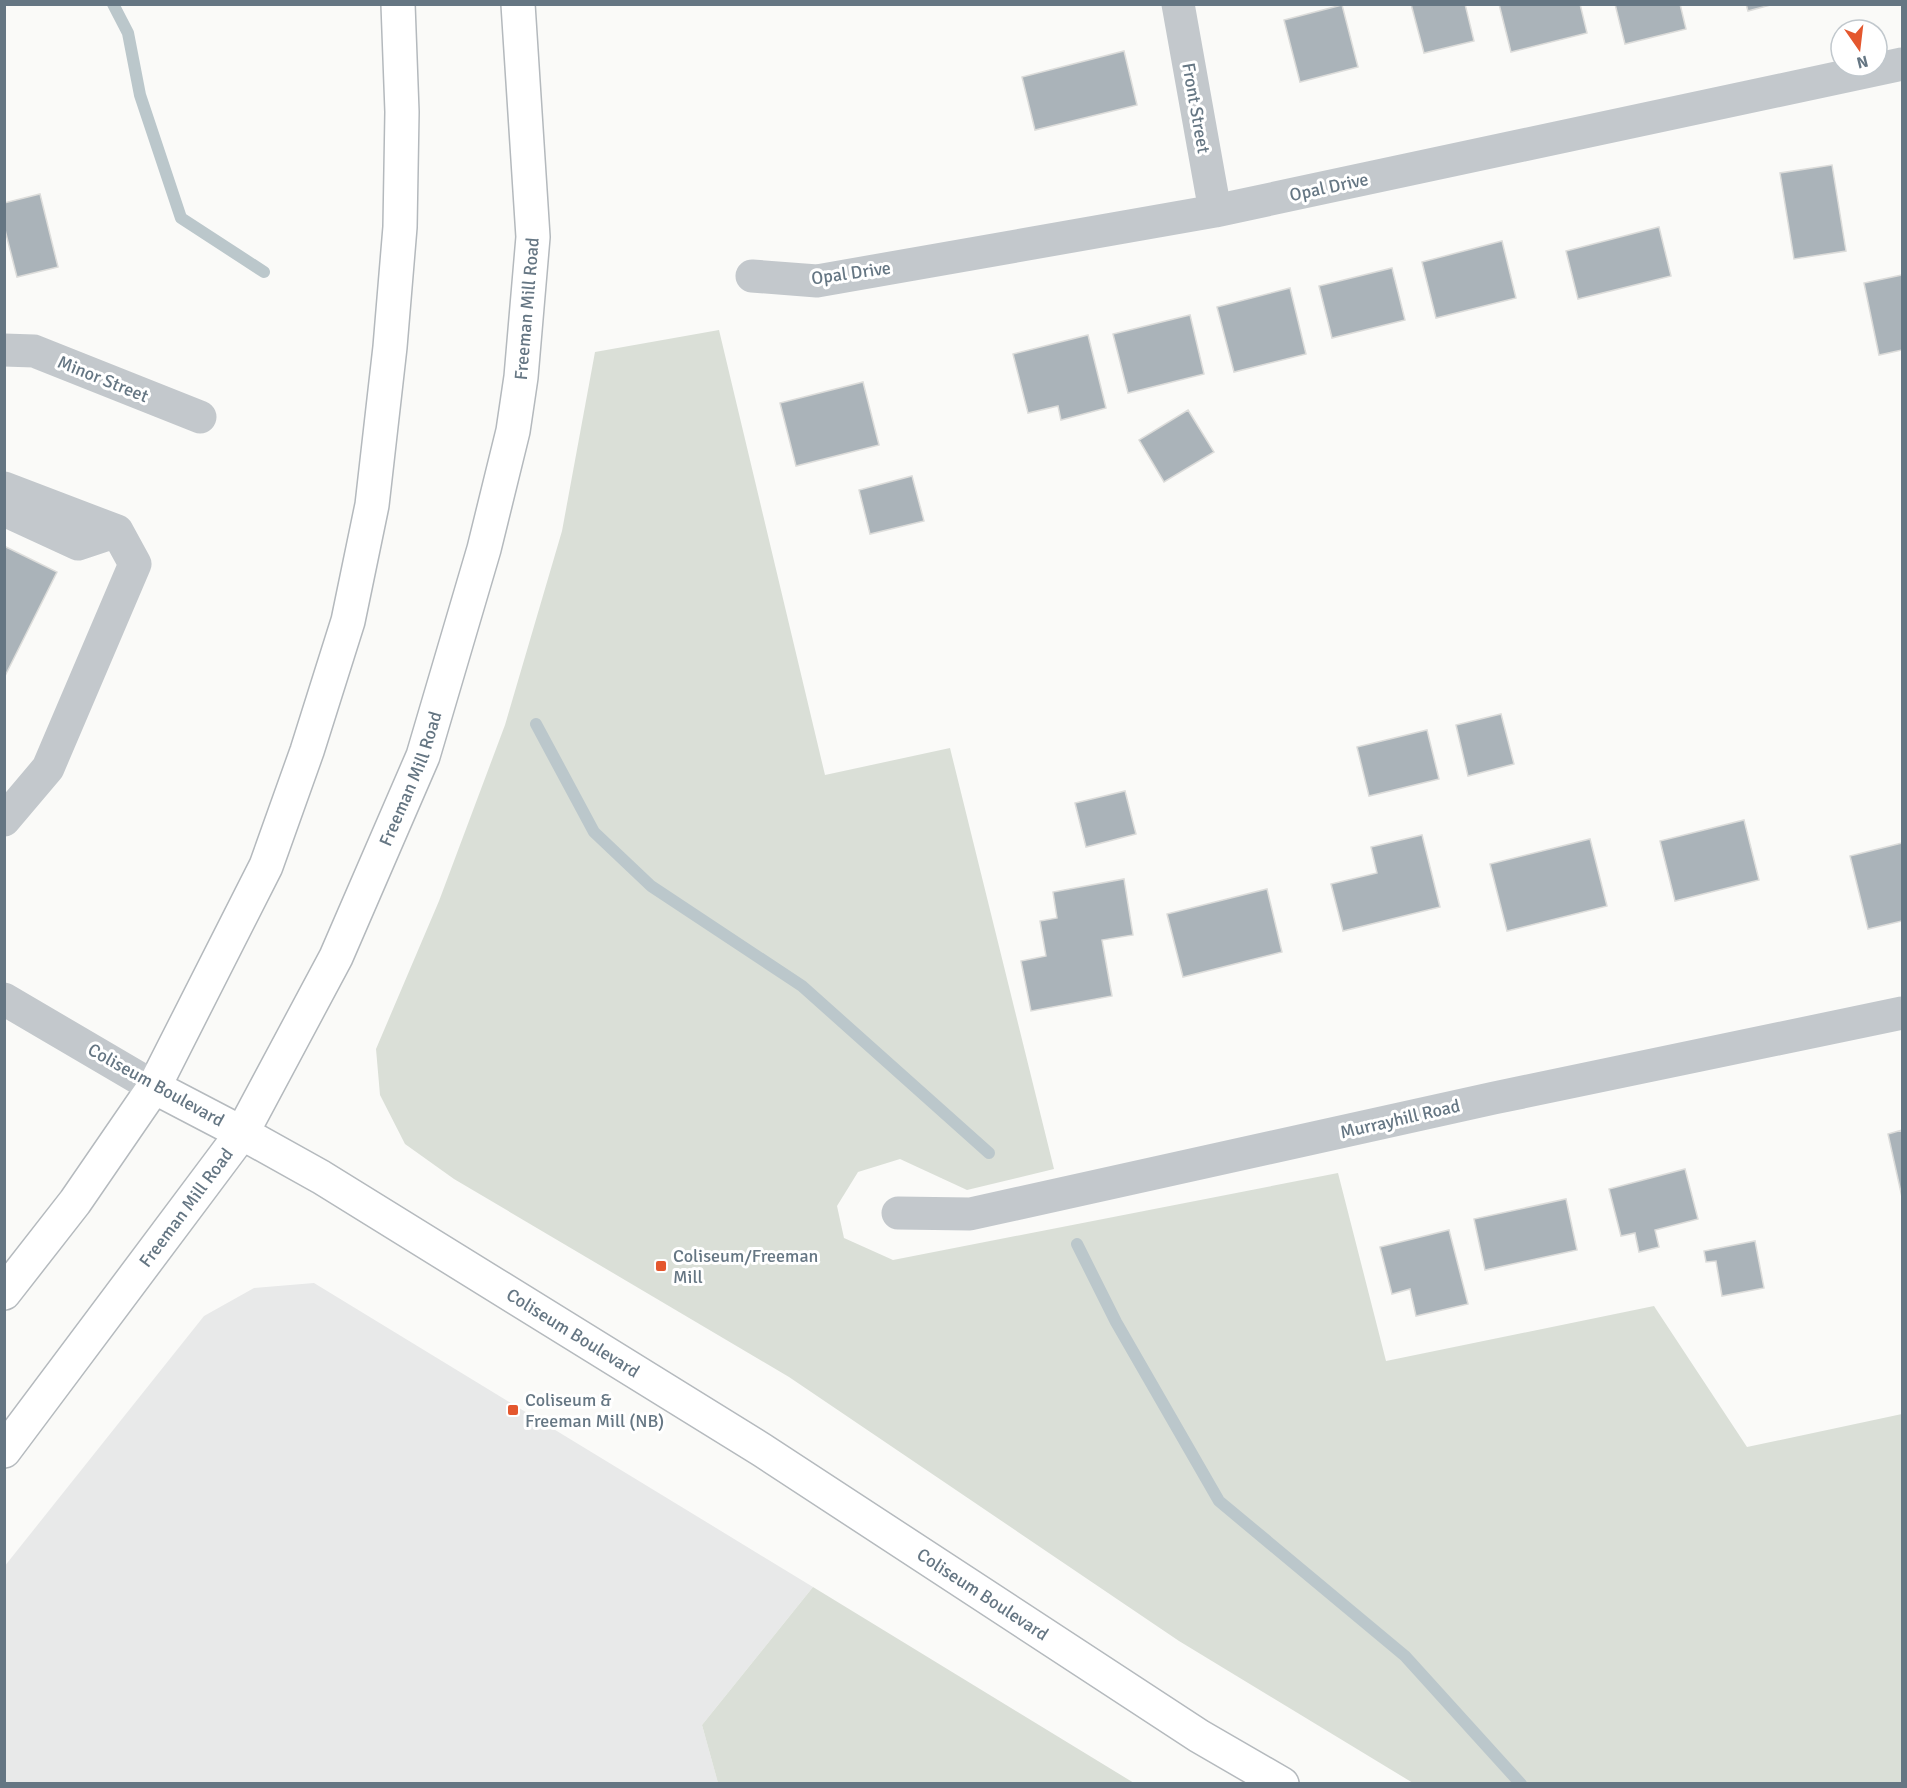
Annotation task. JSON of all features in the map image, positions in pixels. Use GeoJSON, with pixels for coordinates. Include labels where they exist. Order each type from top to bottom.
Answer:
{"type":"FeatureCollection","features":[{"type":"Feature","properties":{"kind":"main road"},"geometry":{"type":"LineString","coordinates":[[4,1293],[75,1202],[154,1087],[266,866],[307,751],[348,621],[372,505],[392,325],[400,226],[402,123],[398,4]]}},
{"type":"Feature","properties":{"kind":"main road","name":"Freeman Mill Road"},"geometry":{"type":"LineString","coordinates":[[4,1452],[242,1132],[336,957],[423,756],[489,528],[513,431],[521,377],[533,237],[518,4]]}},
{"type":"Feature","properties":{"kind":"main road","name":"Coliseum Boulevard"},"geometry":{"type":"LineString","coordinates":[[154,1087],[242,1132],[321,1177],[752,1444],[1199,1737],[1282,1784]]}},
{"type":"Feature","properties":{"kind":"street","name":"Front Street"},"geometry":{"type":"LineString","coordinates":[[1178,4],[1215,212]]}},
{"type":"Feature","properties":{"kind":"street","name":"Opal Drive"},"geometry":{"type":"LineString","coordinates":[[752,276],[818,281],[1215,212],[1902,64]]}},
{"type":"Feature","properties":{"kind":"street","name":"Minor Street"},"geometry":{"type":"LineString","coordinates":[[4,350],[34,351],[200,417]]}},
{"type":"Feature","properties":{"kind":"street"},"geometry":{"type":"LineString","coordinates":[[4,488],[117,531],[135,564],[48,768],[7,813]]}},
{"type":"Feature","properties":{"kind":"street"},"geometry":{"type":"LineString","coordinates":[[4,510],[78,544],[117,531]]}},
{"type":"Feature","properties":{"kind":"street","name":"Coliseum Boulevard"},"geometry":{"type":"LineString","coordinates":[[4,999],[154,1087]]}},
{"type":"Feature","properties":{"kind":"street","name":"Murrayhill Road"},"geometry":{"type":"LineString","coordinates":[[898,1213],[970,1214],[1494,1098],[1902,1013]]}},
{"type":"Feature","properties":{"kind":"shaded area"},"geometry":{"type":"Polygon","coordinates":[[[719,330],[825,775],[950,748],[1054,1169],[967,1190],[900,1159],[858,1172],[837,1206],[844,1238],[893,1260],[1338,1173],[1386,1361],[1654,1306],[1747,1447],[1902,1414],[1902,1783],[1413,1783],[1179,1641],[789,1377],[454,1179],[405,1144],[380,1095],[376,1049],[439,901],[505,725],[562,531],[595,352],[719,330]]]}},
{"type":"Feature","properties":{"kind":"shaded area"},"geometry":{"type":"Polygon","coordinates":[[[314,1283],[813,1587],[702,1725],[718,1783],[5,1784],[4,1567],[204,1316],[254,1288],[314,1283]]]}},
{"type":"Feature","properties":{"kind":"shaded area"},"geometry":{"type":"Polygon","coordinates":[[[813,1587],[1134,1783],[718,1783],[702,1725],[813,1587]]]}},
{"type":"Feature","properties":{"kind":"building"},"geometry":{"type":"Polygon","coordinates":[[[1411,4],[1465,4],[1474,41],[1424,53],[1411,4]]]}},
{"type":"Feature","properties":{"kind":"building"},"geometry":{"type":"Polygon","coordinates":[[[1499,4],[1580,4],[1587,33],[1511,52],[1499,4]]]}},
{"type":"Feature","properties":{"kind":"building"},"geometry":{"type":"Polygon","coordinates":[[[1615,4],[1680,4],[1686,29],[1625,44],[1615,4]]]}},
{"type":"Feature","properties":{"kind":"building"},"geometry":{"type":"Polygon","coordinates":[[[1746,4],[1774,4],[1748,11],[1746,4]]]}},
{"type":"Feature","properties":{"kind":"building"},"geometry":{"type":"Polygon","coordinates":[[[1342,5],[1358,67],[1300,82],[1284,20],[1342,5]]]}},
{"type":"Feature","properties":{"kind":"building"},"geometry":{"type":"Polygon","coordinates":[[[1124,51],[1137,105],[1035,130],[1022,77],[1124,51]]]}},
{"type":"Feature","properties":{"kind":"building"},"geometry":{"type":"Polygon","coordinates":[[[1832,165],[1846,251],[1794,259],[1780,173],[1832,165]]]}},
{"type":"Feature","properties":{"kind":"building"},"geometry":{"type":"Polygon","coordinates":[[[40,194],[58,267],[17,277],[4,226],[4,203],[40,194]]]}},
{"type":"Feature","properties":{"kind":"building"},"geometry":{"type":"Polygon","coordinates":[[[1659,227],[1671,276],[1578,299],[1566,251],[1659,227]]]}},
{"type":"Feature","properties":{"kind":"building"},"geometry":{"type":"Polygon","coordinates":[[[1502,241],[1516,298],[1436,318],[1422,262],[1502,241]]]}},
{"type":"Feature","properties":{"kind":"building"},"geometry":{"type":"Polygon","coordinates":[[[1392,268],[1405,320],[1332,338],[1319,286],[1392,268]]]}},
{"type":"Feature","properties":{"kind":"building"},"geometry":{"type":"Polygon","coordinates":[[[1902,275],[1902,350],[1879,355],[1864,283],[1902,275]]]}},
{"type":"Feature","properties":{"kind":"building"},"geometry":{"type":"Polygon","coordinates":[[[1290,288],[1306,354],[1234,372],[1217,307],[1290,288]]]}},
{"type":"Feature","properties":{"kind":"building"},"geometry":{"type":"Polygon","coordinates":[[[1190,315],[1204,374],[1128,393],[1113,334],[1190,315]]]}},
{"type":"Feature","properties":{"kind":"building"},"geometry":{"type":"Polygon","coordinates":[[[1088,335],[1106,408],[1061,420],[1058,406],[1028,413],[1013,354],[1088,335]]]}},
{"type":"Feature","properties":{"kind":"building"},"geometry":{"type":"Polygon","coordinates":[[[863,382],[879,445],[796,466],[780,403],[863,382]]]}},
{"type":"Feature","properties":{"kind":"building"},"geometry":{"type":"Polygon","coordinates":[[[1188,410],[1214,452],[1164,482],[1139,440],[1188,410]]]}},
{"type":"Feature","properties":{"kind":"building"},"geometry":{"type":"Polygon","coordinates":[[[912,476],[924,521],[870,534],[859,490],[912,476]]]}},
{"type":"Feature","properties":{"kind":"building"},"geometry":{"type":"Polygon","coordinates":[[[4,546],[57,572],[4,678],[4,546]]]}},
{"type":"Feature","properties":{"kind":"building"},"geometry":{"type":"Polygon","coordinates":[[[1501,714],[1514,764],[1468,776],[1456,725],[1501,714]]]}},
{"type":"Feature","properties":{"kind":"building"},"geometry":{"type":"Polygon","coordinates":[[[1427,730],[1439,779],[1369,796],[1357,747],[1427,730]]]}},
{"type":"Feature","properties":{"kind":"building"},"geometry":{"type":"Polygon","coordinates":[[[1125,791],[1136,834],[1086,847],[1075,803],[1125,791]]]}},
{"type":"Feature","properties":{"kind":"building"},"geometry":{"type":"Polygon","coordinates":[[[1744,820],[1759,880],[1675,901],[1660,841],[1744,820]]]}},
{"type":"Feature","properties":{"kind":"building"},"geometry":{"type":"Polygon","coordinates":[[[1422,835],[1440,907],[1343,931],[1331,884],[1377,873],[1371,847],[1422,835]]]}},
{"type":"Feature","properties":{"kind":"building"},"geometry":{"type":"Polygon","coordinates":[[[1590,839],[1607,906],[1507,931],[1490,864],[1590,839]]]}},
{"type":"Feature","properties":{"kind":"building"},"geometry":{"type":"Polygon","coordinates":[[[1902,843],[1902,921],[1868,929],[1850,856],[1902,843]]]}},
{"type":"Feature","properties":{"kind":"building"},"geometry":{"type":"Polygon","coordinates":[[[1124,879],[1133,935],[1102,940],[1112,996],[1031,1011],[1021,961],[1046,956],[1040,921],[1057,918],[1053,892],[1124,879]]]}},
{"type":"Feature","properties":{"kind":"building"},"geometry":{"type":"Polygon","coordinates":[[[1267,889],[1282,952],[1183,977],[1167,914],[1267,889]]]}},
{"type":"Feature","properties":{"kind":"building"},"geometry":{"type":"Polygon","coordinates":[[[1902,1130],[1902,1197],[1888,1134],[1902,1130]]]}},
{"type":"Feature","properties":{"kind":"building"},"geometry":{"type":"Polygon","coordinates":[[[1685,1169],[1698,1219],[1655,1230],[1659,1247],[1639,1252],[1635,1233],[1621,1236],[1609,1189],[1685,1169]]]}},
{"type":"Feature","properties":{"kind":"building"},"geometry":{"type":"Polygon","coordinates":[[[1566,1199],[1577,1250],[1485,1270],[1474,1219],[1566,1199]]]}},
{"type":"Feature","properties":{"kind":"building"},"geometry":{"type":"Polygon","coordinates":[[[1449,1230],[1468,1304],[1416,1316],[1410,1289],[1392,1294],[1380,1247],[1449,1230]]]}},
{"type":"Feature","properties":{"kind":"building"},"geometry":{"type":"Polygon","coordinates":[[[1755,1241],[1764,1288],[1722,1296],[1716,1261],[1706,1262],[1704,1251],[1755,1241]]]}},
{"type":"Feature","properties":{"kind":"waterway"},"geometry":{"type":"LineString","coordinates":[[113,4],[128,33],[140,95],[181,218],[264,272]]}},
{"type":"Feature","properties":{"kind":"waterway"},"geometry":{"type":"LineString","coordinates":[[536,724],[594,832],[651,886],[802,986],[989,1153]]}},
{"type":"Feature","properties":{"kind":"waterway"},"geometry":{"type":"LineString","coordinates":[[1077,1244],[1116,1322],[1219,1501],[1405,1656],[1521,1784]]}},
{"type":"Feature","properties":{"kind":"place","name":"Coliseum/Freeman Mill"},"geometry":{"type":"Point","coordinates":[661,1266]}},
{"type":"Feature","properties":{"kind":"place","name":"Coliseum & Freeman Mill (NB)"},"geometry":{"type":"Point","coordinates":[513,1410]}}]}
